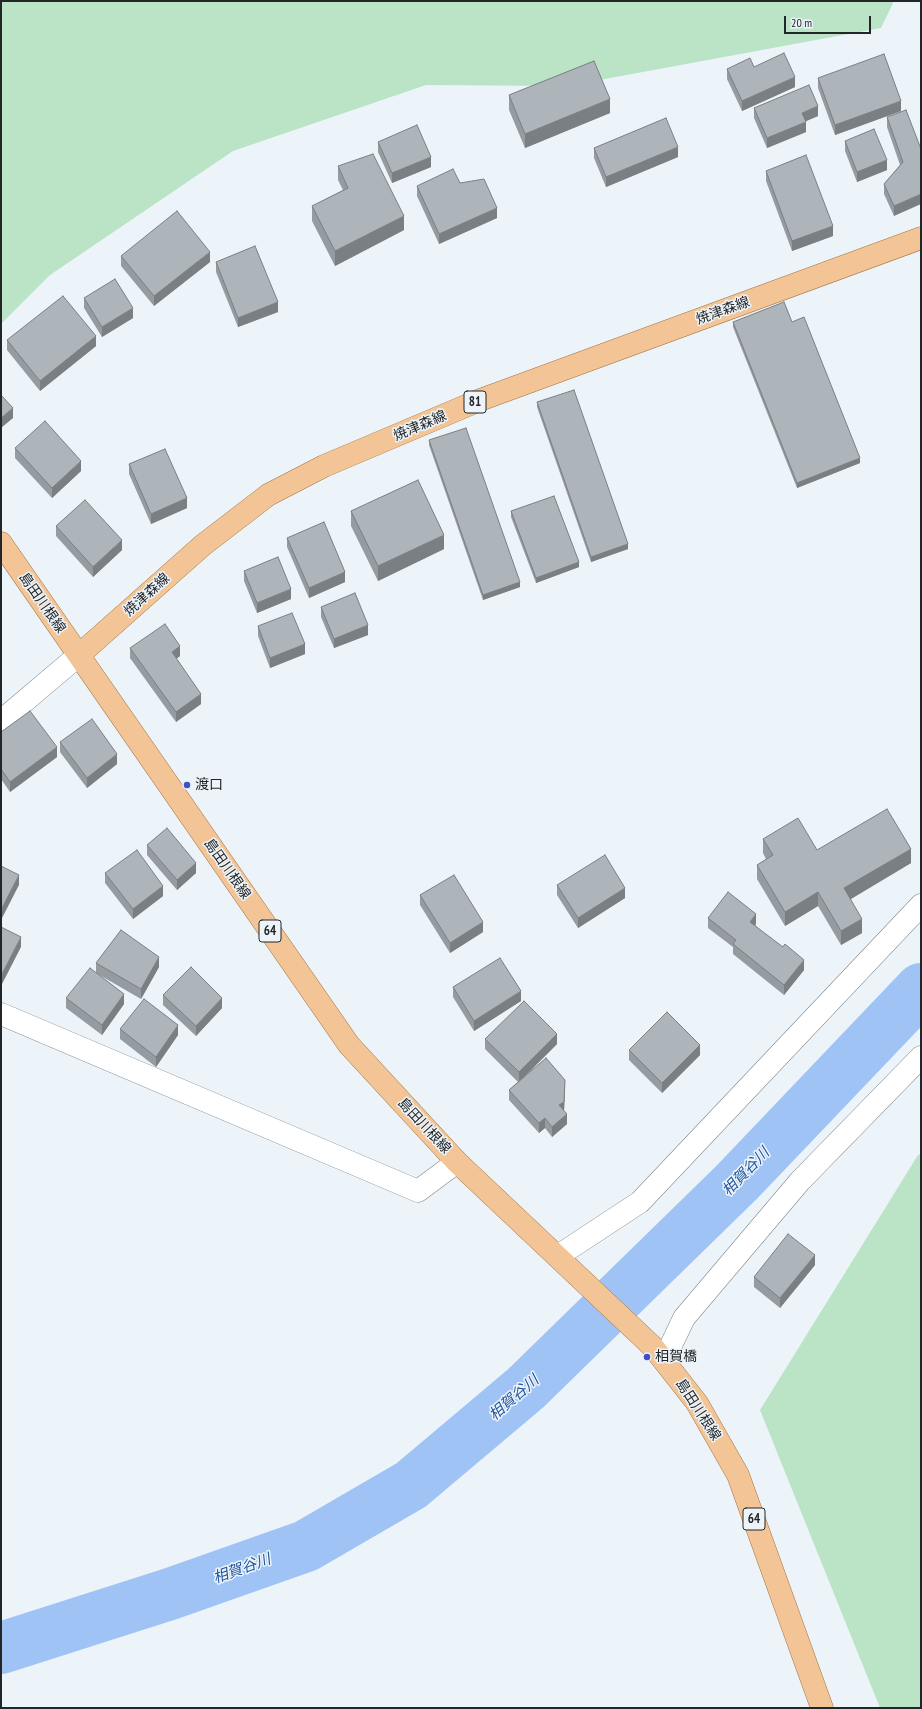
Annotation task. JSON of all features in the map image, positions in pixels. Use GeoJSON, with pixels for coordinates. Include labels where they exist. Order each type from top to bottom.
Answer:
{"type":"FeatureCollection","features":[{"type":"Feature","properties":{"kind":"main road","name":"焼津森線"},"geometry":{"type":"LineString","coordinates":[[79,656],[203,545],[268,495],[324,466],[480,400],[921,238]]}},
{"type":"Feature","properties":{"kind":"main road","name":"島田川根線"},"geometry":{"type":"LineString","coordinates":[[1,543],[349,1045],[457,1162],[558,1256],[659,1354],[697,1403],[738,1475],[822,1708]]}},
{"type":"Feature","properties":{"kind":"street"},"geometry":{"type":"LineString","coordinates":[[1,721],[79,656]]}},
{"type":"Feature","properties":{"kind":"street"},"geometry":{"type":"LineString","coordinates":[[558,1256],[640,1202],[921,905]]}},
{"type":"Feature","properties":{"kind":"street"},"geometry":{"type":"LineString","coordinates":[[1,1014],[418,1191],[457,1162]]}},
{"type":"Feature","properties":{"kind":"street"},"geometry":{"type":"LineString","coordinates":[[659,1354],[684,1318],[800,1181],[921,1057]]}},
{"type":"Feature","properties":{"kind":"green space"},"geometry":{"type":"Polygon","coordinates":[[[1,1],[894,1],[881,28],[567,86],[426,85],[233,151],[50,275],[1,324],[1,1]]]}},
{"type":"Feature","properties":{"kind":"green space"},"geometry":{"type":"Polygon","coordinates":[[[921,1154],[921,1708],[880,1708],[760,1410],[918,1155],[921,1154]]]}},
{"type":"Feature","properties":{"kind":"building"},"geometry":{"type":"Polygon","coordinates":[[[784,53],[795,77],[742,101],[727,69],[750,58],[754,67],[784,53]]]}},
{"type":"Feature","properties":{"kind":"building"},"geometry":{"type":"Polygon","coordinates":[[[884,54],[901,101],[835,125],[818,78],[884,54]]]}},
{"type":"Feature","properties":{"kind":"building"},"geometry":{"type":"Polygon","coordinates":[[[594,61],[610,99],[525,134],[509,95],[594,61]]]}},
{"type":"Feature","properties":{"kind":"building"},"geometry":{"type":"Polygon","coordinates":[[[809,85],[818,106],[802,113],[806,122],[767,138],[754,108],[809,85]]]}},
{"type":"Feature","properties":{"kind":"building"},"geometry":{"type":"Polygon","coordinates":[[[906,110],[921,149],[921,194],[894,206],[884,184],[903,162],[887,117],[906,110]]]}},
{"type":"Feature","properties":{"kind":"building"},"geometry":{"type":"Polygon","coordinates":[[[666,118],[678,147],[606,177],[594,148],[666,118]]]}},
{"type":"Feature","properties":{"kind":"building"},"geometry":{"type":"Polygon","coordinates":[[[417,125],[431,157],[392,173],[378,142],[417,125]]]}},
{"type":"Feature","properties":{"kind":"building"},"geometry":{"type":"Polygon","coordinates":[[[874,129],[887,160],[857,172],[845,141],[874,129]]]}},
{"type":"Feature","properties":{"kind":"building"},"geometry":{"type":"Polygon","coordinates":[[[373,154],[404,216],[335,251],[312,206],[348,188],[338,166],[373,154]]]}},
{"type":"Feature","properties":{"kind":"building"},"geometry":{"type":"Polygon","coordinates":[[[806,155],[833,226],[792,241],[766,171],[806,155]]]}},
{"type":"Feature","properties":{"kind":"building"},"geometry":{"type":"Polygon","coordinates":[[[453,169],[460,183],[484,179],[497,208],[439,234],[417,186],[453,169]]]}},
{"type":"Feature","properties":{"kind":"building"},"geometry":{"type":"Polygon","coordinates":[[[177,211],[210,252],[154,296],[121,256],[177,211]]]}},
{"type":"Feature","properties":{"kind":"building"},"geometry":{"type":"Polygon","coordinates":[[[255,246],[278,302],[238,318],[216,262],[255,246]]]}},
{"type":"Feature","properties":{"kind":"building"},"geometry":{"type":"Polygon","coordinates":[[[115,279],[133,308],[102,327],[84,298],[115,279]]]}},
{"type":"Feature","properties":{"kind":"building"},"geometry":{"type":"Polygon","coordinates":[[[63,296],[96,336],[40,381],[7,340],[63,296]]]}},
{"type":"Feature","properties":{"kind":"building"},"geometry":{"type":"Polygon","coordinates":[[[784,302],[792,322],[804,317],[860,458],[797,483],[733,322],[784,302]]]}},
{"type":"Feature","properties":{"kind":"building"},"geometry":{"type":"Polygon","coordinates":[[[574,390],[628,544],[591,557],[537,402],[574,390]]]}},
{"type":"Feature","properties":{"kind":"building"},"geometry":{"type":"Polygon","coordinates":[[[1,395],[13,408],[1,418],[1,395]]]}},
{"type":"Feature","properties":{"kind":"building"},"geometry":{"type":"Polygon","coordinates":[[[45,421],[81,461],[52,488],[15,448],[45,421]]]}},
{"type":"Feature","properties":{"kind":"building"},"geometry":{"type":"Polygon","coordinates":[[[466,428],[520,582],[483,595],[429,440],[466,428]]]}},
{"type":"Feature","properties":{"kind":"building"},"geometry":{"type":"Polygon","coordinates":[[[165,449],[187,498],[151,514],[129,464],[165,449]]]}},
{"type":"Feature","properties":{"kind":"building"},"geometry":{"type":"Polygon","coordinates":[[[418,480],[444,535],[378,566],[351,511],[418,480]]]}},
{"type":"Feature","properties":{"kind":"building"},"geometry":{"type":"Polygon","coordinates":[[[554,496],[579,562],[536,578],[511,511],[554,496]]]}},
{"type":"Feature","properties":{"kind":"building"},"geometry":{"type":"Polygon","coordinates":[[[85,500],[122,540],[93,567],[56,526],[85,500]]]}},
{"type":"Feature","properties":{"kind":"building"},"geometry":{"type":"Polygon","coordinates":[[[324,522],[345,572],[309,588],[287,538],[324,522]]]}},
{"type":"Feature","properties":{"kind":"building"},"geometry":{"type":"Polygon","coordinates":[[[278,557],[291,589],[257,603],[244,571],[278,557]]]}},
{"type":"Feature","properties":{"kind":"building"},"geometry":{"type":"Polygon","coordinates":[[[355,593],[368,625],[334,639],[321,607],[355,593]]]}},
{"type":"Feature","properties":{"kind":"building"},"geometry":{"type":"Polygon","coordinates":[[[292,613],[305,644],[270,658],[258,626],[292,613]]]}},
{"type":"Feature","properties":{"kind":"building"},"geometry":{"type":"Polygon","coordinates":[[[165,624],[180,646],[172,652],[201,694],[176,712],[130,648],[165,624]]]}},
{"type":"Feature","properties":{"kind":"building"},"geometry":{"type":"Polygon","coordinates":[[[30,711],[57,747],[10,782],[1,769],[1,732],[30,711]]]}},
{"type":"Feature","properties":{"kind":"building"},"geometry":{"type":"Polygon","coordinates":[[[92,719],[117,754],[87,778],[60,742],[92,719]]]}},
{"type":"Feature","properties":{"kind":"building"},"geometry":{"type":"Polygon","coordinates":[[[887,809],[911,849],[844,888],[862,919],[841,931],[818,892],[785,912],[757,865],[773,855],[763,839],[798,818],[817,850],[887,809]]]}},
{"type":"Feature","properties":{"kind":"building"},"geometry":{"type":"Polygon","coordinates":[[[167,828],[196,863],[177,880],[147,845],[167,828]]]}},
{"type":"Feature","properties":{"kind":"building"},"geometry":{"type":"Polygon","coordinates":[[[137,850],[163,886],[133,909],[105,873],[137,850]]]}},
{"type":"Feature","properties":{"kind":"building"},"geometry":{"type":"Polygon","coordinates":[[[605,855],[625,888],[578,918],[557,885],[605,855]]]}},
{"type":"Feature","properties":{"kind":"building"},"geometry":{"type":"Polygon","coordinates":[[[1,866],[19,875],[1,910],[1,866]]]}},
{"type":"Feature","properties":{"kind":"building"},"geometry":{"type":"Polygon","coordinates":[[[454,875],[483,922],[450,943],[420,895],[454,875]]]}},
{"type":"Feature","properties":{"kind":"building"},"geometry":{"type":"Polygon","coordinates":[[[728,892],[756,914],[750,922],[783,947],[785,944],[804,960],[784,985],[733,944],[736,940],[708,918],[728,892]]]}},
{"type":"Feature","properties":{"kind":"building"},"geometry":{"type":"Polygon","coordinates":[[[1,927],[21,937],[1,976],[1,927]]]}},
{"type":"Feature","properties":{"kind":"building"},"geometry":{"type":"Polygon","coordinates":[[[121,930],[159,957],[141,989],[96,963],[121,930]]]}},
{"type":"Feature","properties":{"kind":"building"},"geometry":{"type":"Polygon","coordinates":[[[500,958],[521,991],[474,1021],[453,987],[500,958]]]}},
{"type":"Feature","properties":{"kind":"building"},"geometry":{"type":"Polygon","coordinates":[[[191,967],[222,998],[196,1026],[163,995],[191,967]]]}},
{"type":"Feature","properties":{"kind":"building"},"geometry":{"type":"Polygon","coordinates":[[[90,968],[124,994],[102,1025],[66,998],[90,968]]]}},
{"type":"Feature","properties":{"kind":"building"},"geometry":{"type":"Polygon","coordinates":[[[144,999],[178,1025],[156,1057],[120,1029],[144,999]]]}},
{"type":"Feature","properties":{"kind":"building"},"geometry":{"type":"Polygon","coordinates":[[[524,1001],[557,1034],[519,1072],[485,1039],[524,1001]]]}},
{"type":"Feature","properties":{"kind":"building"},"geometry":{"type":"Polygon","coordinates":[[[667,1012],[700,1045],[662,1083],[629,1050],[667,1012]]]}},
{"type":"Feature","properties":{"kind":"building"},"geometry":{"type":"Polygon","coordinates":[[[546,1058],[565,1080],[564,1102],[559,1105],[567,1114],[552,1127],[545,1118],[539,1123],[509,1090],[546,1058]]]}},
{"type":"Feature","properties":{"kind":"building"},"geometry":{"type":"Polygon","coordinates":[[[788,1234],[815,1255],[780,1298],[754,1277],[788,1234]]]}},
{"type":"Feature","properties":{"kind":"waterway","name":"相賀谷川"},"geometry":{"type":"LineString","coordinates":[[1,1648],[170,1594],[306,1546],[411,1485],[526,1388],[737,1182],[921,989]]}},
{"type":"Feature","properties":{"kind":"place","name":"渡口"},"geometry":{"type":"Point","coordinates":[187,785]}},
{"type":"Feature","properties":{"kind":"place","name":"相賀橋"},"geometry":{"type":"Point","coordinates":[647,1357]}}]}
